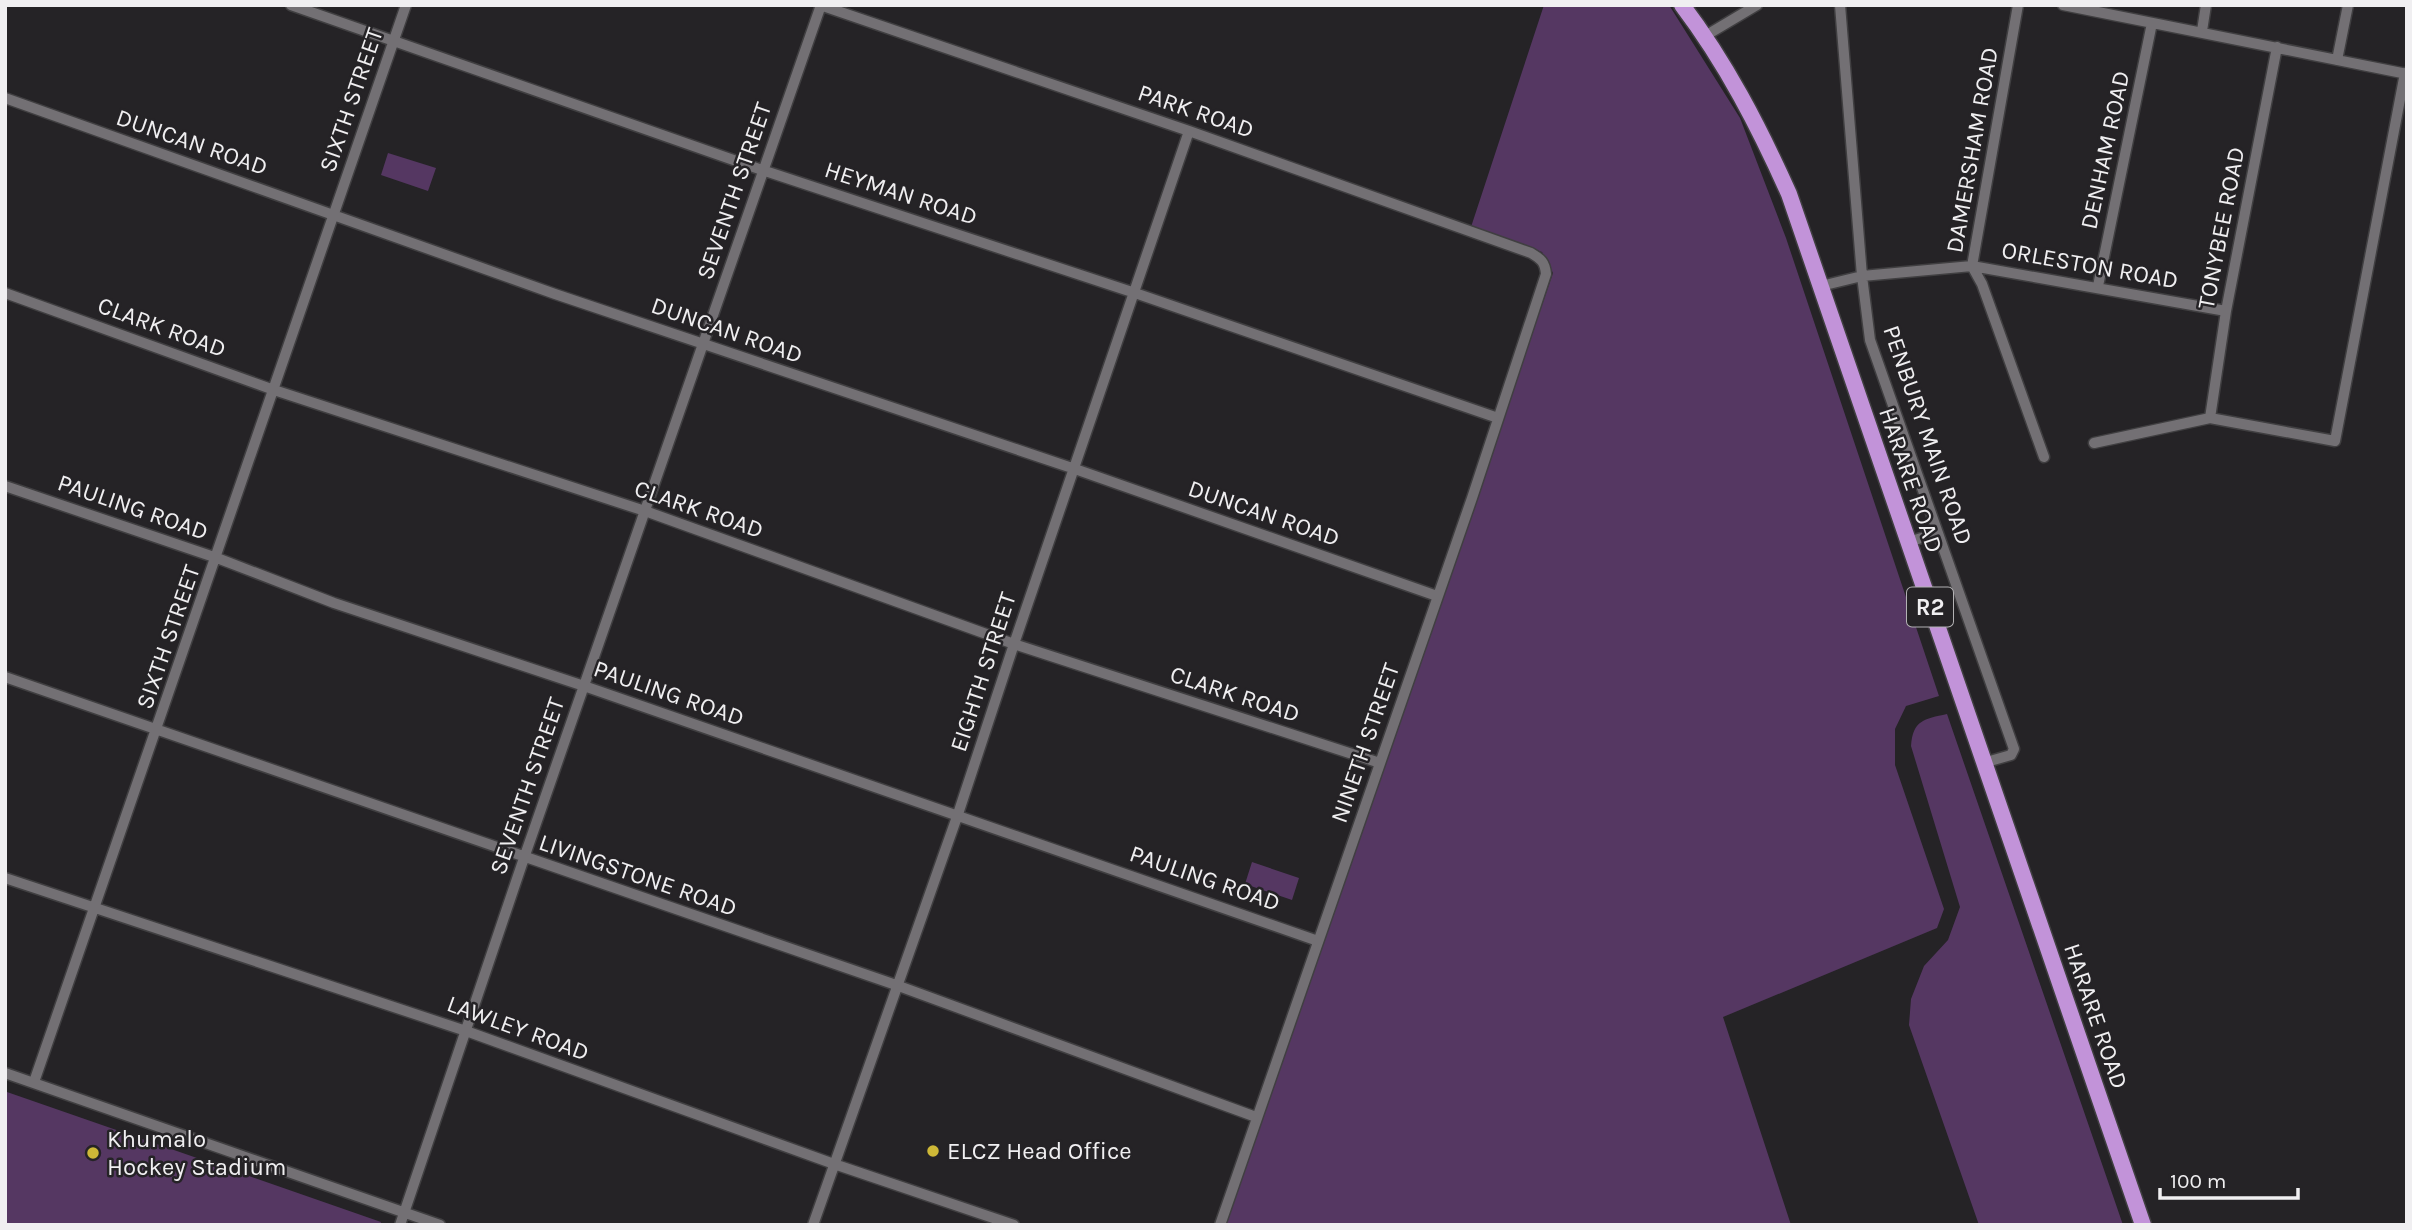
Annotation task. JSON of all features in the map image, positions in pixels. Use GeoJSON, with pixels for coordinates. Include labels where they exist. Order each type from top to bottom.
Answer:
{"type":"FeatureCollection","features":[{"type":"Feature","properties":{"kind":"highway","name":"HARARE ROAD"},"geometry":{"type":"LineString","coordinates":[[1682,5],[1705,36],[1761,131],[1788,194],[2144,1225]]}},
{"type":"Feature","properties":{"kind":"street","name":"HEYMAN ROAD"},"geometry":{"type":"LineString","coordinates":[[291,5],[762,170],[1135,293],[1499,418]]}},
{"type":"Feature","properties":{"kind":"street","name":"SIXTH STREET"},"geometry":{"type":"LineString","coordinates":[[34,1082],[158,730],[406,5]]}},
{"type":"Feature","properties":{"kind":"street","name":"PARK ROAD"},"geometry":{"type":"LineString","coordinates":[[821,5],[1189,131],[1531,253],[1543,261],[1546,274]]}},
{"type":"Feature","properties":{"kind":"street","name":"SEVENTH STREET"},"geometry":{"type":"LineString","coordinates":[[400,1225],[524,858],[821,5]]}},
{"type":"Feature","properties":{"kind":"street"},"geometry":{"type":"LineString","coordinates":[[1705,36],[1757,5]]}},
{"type":"Feature","properties":{"kind":"street","name":"PENBURY MAIN ROAD"},"geometry":{"type":"LineString","coordinates":[[1840,5],[1862,276],[1870,340],[2014,749],[2011,755],[1983,763]]}},
{"type":"Feature","properties":{"kind":"street","name":"DAMERSHAM ROAD"},"geometry":{"type":"LineString","coordinates":[[2018,5],[1972,266],[1982,284],[2044,457]]}},
{"type":"Feature","properties":{"kind":"street"},"geometry":{"type":"LineString","coordinates":[[2063,5],[2406,74],[2335,441],[2210,418],[2094,443]]}},
{"type":"Feature","properties":{"kind":"street"},"geometry":{"type":"LineString","coordinates":[[2202,31],[2206,5]]}},
{"type":"Feature","properties":{"kind":"street"},"geometry":{"type":"LineString","coordinates":[[2337,60],[2348,5]]}},
{"type":"Feature","properties":{"kind":"street","name":"DENHAM ROAD"},"geometry":{"type":"LineString","coordinates":[[2098,286],[2152,23]]}},
{"type":"Feature","properties":{"kind":"street","name":"TONYBEE ROAD"},"geometry":{"type":"LineString","coordinates":[[2210,418],[2226,311],[2277,47]]}},
{"type":"Feature","properties":{"kind":"street","name":"DUNCAN ROAD"},"geometry":{"type":"LineString","coordinates":[[5,98],[703,345],[1075,469],[1437,596]]}},
{"type":"Feature","properties":{"kind":"street","name":"EIGHTH STREET"},"geometry":{"type":"LineString","coordinates":[[813,1225],[958,814],[1189,131]]}},
{"type":"Feature","properties":{"kind":"street","name":"ORLESTON ROAD"},"geometry":{"type":"LineString","coordinates":[[1821,286],[1862,276],[1972,266],[2098,286],[2226,311]]}},
{"type":"Feature","properties":{"kind":"street","name":"NINETH STREET"},"geometry":{"type":"LineString","coordinates":[[1220,1225],[1499,418],[1546,274]]}},
{"type":"Feature","properties":{"kind":"street","name":"CLARK ROAD"},"geometry":{"type":"LineString","coordinates":[[5,293],[274,390],[645,511],[1014,643],[1380,763]]}},
{"type":"Feature","properties":{"kind":"street","name":"PAULING ROAD"},"geometry":{"type":"LineString","coordinates":[[5,486],[217,558],[334,604],[958,814],[1318,941]]}},
{"type":"Feature","properties":{"kind":"street"},"geometry":{"type":"LineString","coordinates":[[1908,542],[1938,533]]}},
{"type":"Feature","properties":{"kind":"street","name":"LIVINGSTONE ROAD"},"geometry":{"type":"LineString","coordinates":[[5,677],[896,985],[1256,1117]]}},
{"type":"Feature","properties":{"kind":"street","name":"LAWLEY ROAD"},"geometry":{"type":"LineString","coordinates":[[5,878],[466,1031],[834,1164],[1014,1225]]}},
{"type":"Feature","properties":{"kind":"street"},"geometry":{"type":"LineString","coordinates":[[5,1073],[440,1225]]}},
{"type":"Feature","properties":{"kind":"shaded area"},"geometry":{"type":"Polygon","coordinates":[[[1544,5],[1669,5],[1740,118],[1786,238],[1939,696],[1906,706],[1895,729],[1895,765],[1944,909],[1937,928],[1723,1017],[1791,1225],[1225,1225],[1553,273],[1542,252],[1471,227],[1544,5]]]}},
{"type":"Feature","properties":{"kind":"shaded area"},"geometry":{"type":"Polygon","coordinates":[[[388,153],[436,168],[428,191],[381,175],[388,153]]]}},
{"type":"Feature","properties":{"kind":"shaded area"},"geometry":{"type":"Polygon","coordinates":[[[1947,714],[2123,1225],[1979,1225],[1909,1025],[1911,999],[1924,966],[1948,940],[1960,907],[1911,746],[1914,731],[1921,722],[1947,714]]]}},
{"type":"Feature","properties":{"kind":"shaded area"},"geometry":{"type":"Polygon","coordinates":[[[1252,862],[1299,878],[1292,900],[1245,884],[1252,862]]]}},
{"type":"Feature","properties":{"kind":"shaded area","name":"Khumalo Hockey Stadium"},"geometry":{"type":"Polygon","coordinates":[[[7,1092],[381,1222],[380,1225],[5,1225],[7,1092]]]}},
{"type":"Feature","properties":{"kind":"place","name":"ELCZ Head Office"},"geometry":{"type":"Point","coordinates":[933,1151]}},
{"type":"Feature","properties":{"kind":"place","name":"Khumalo Hockey Stadium"},"geometry":{"type":"Point","coordinates":[93,1153]}}]}
